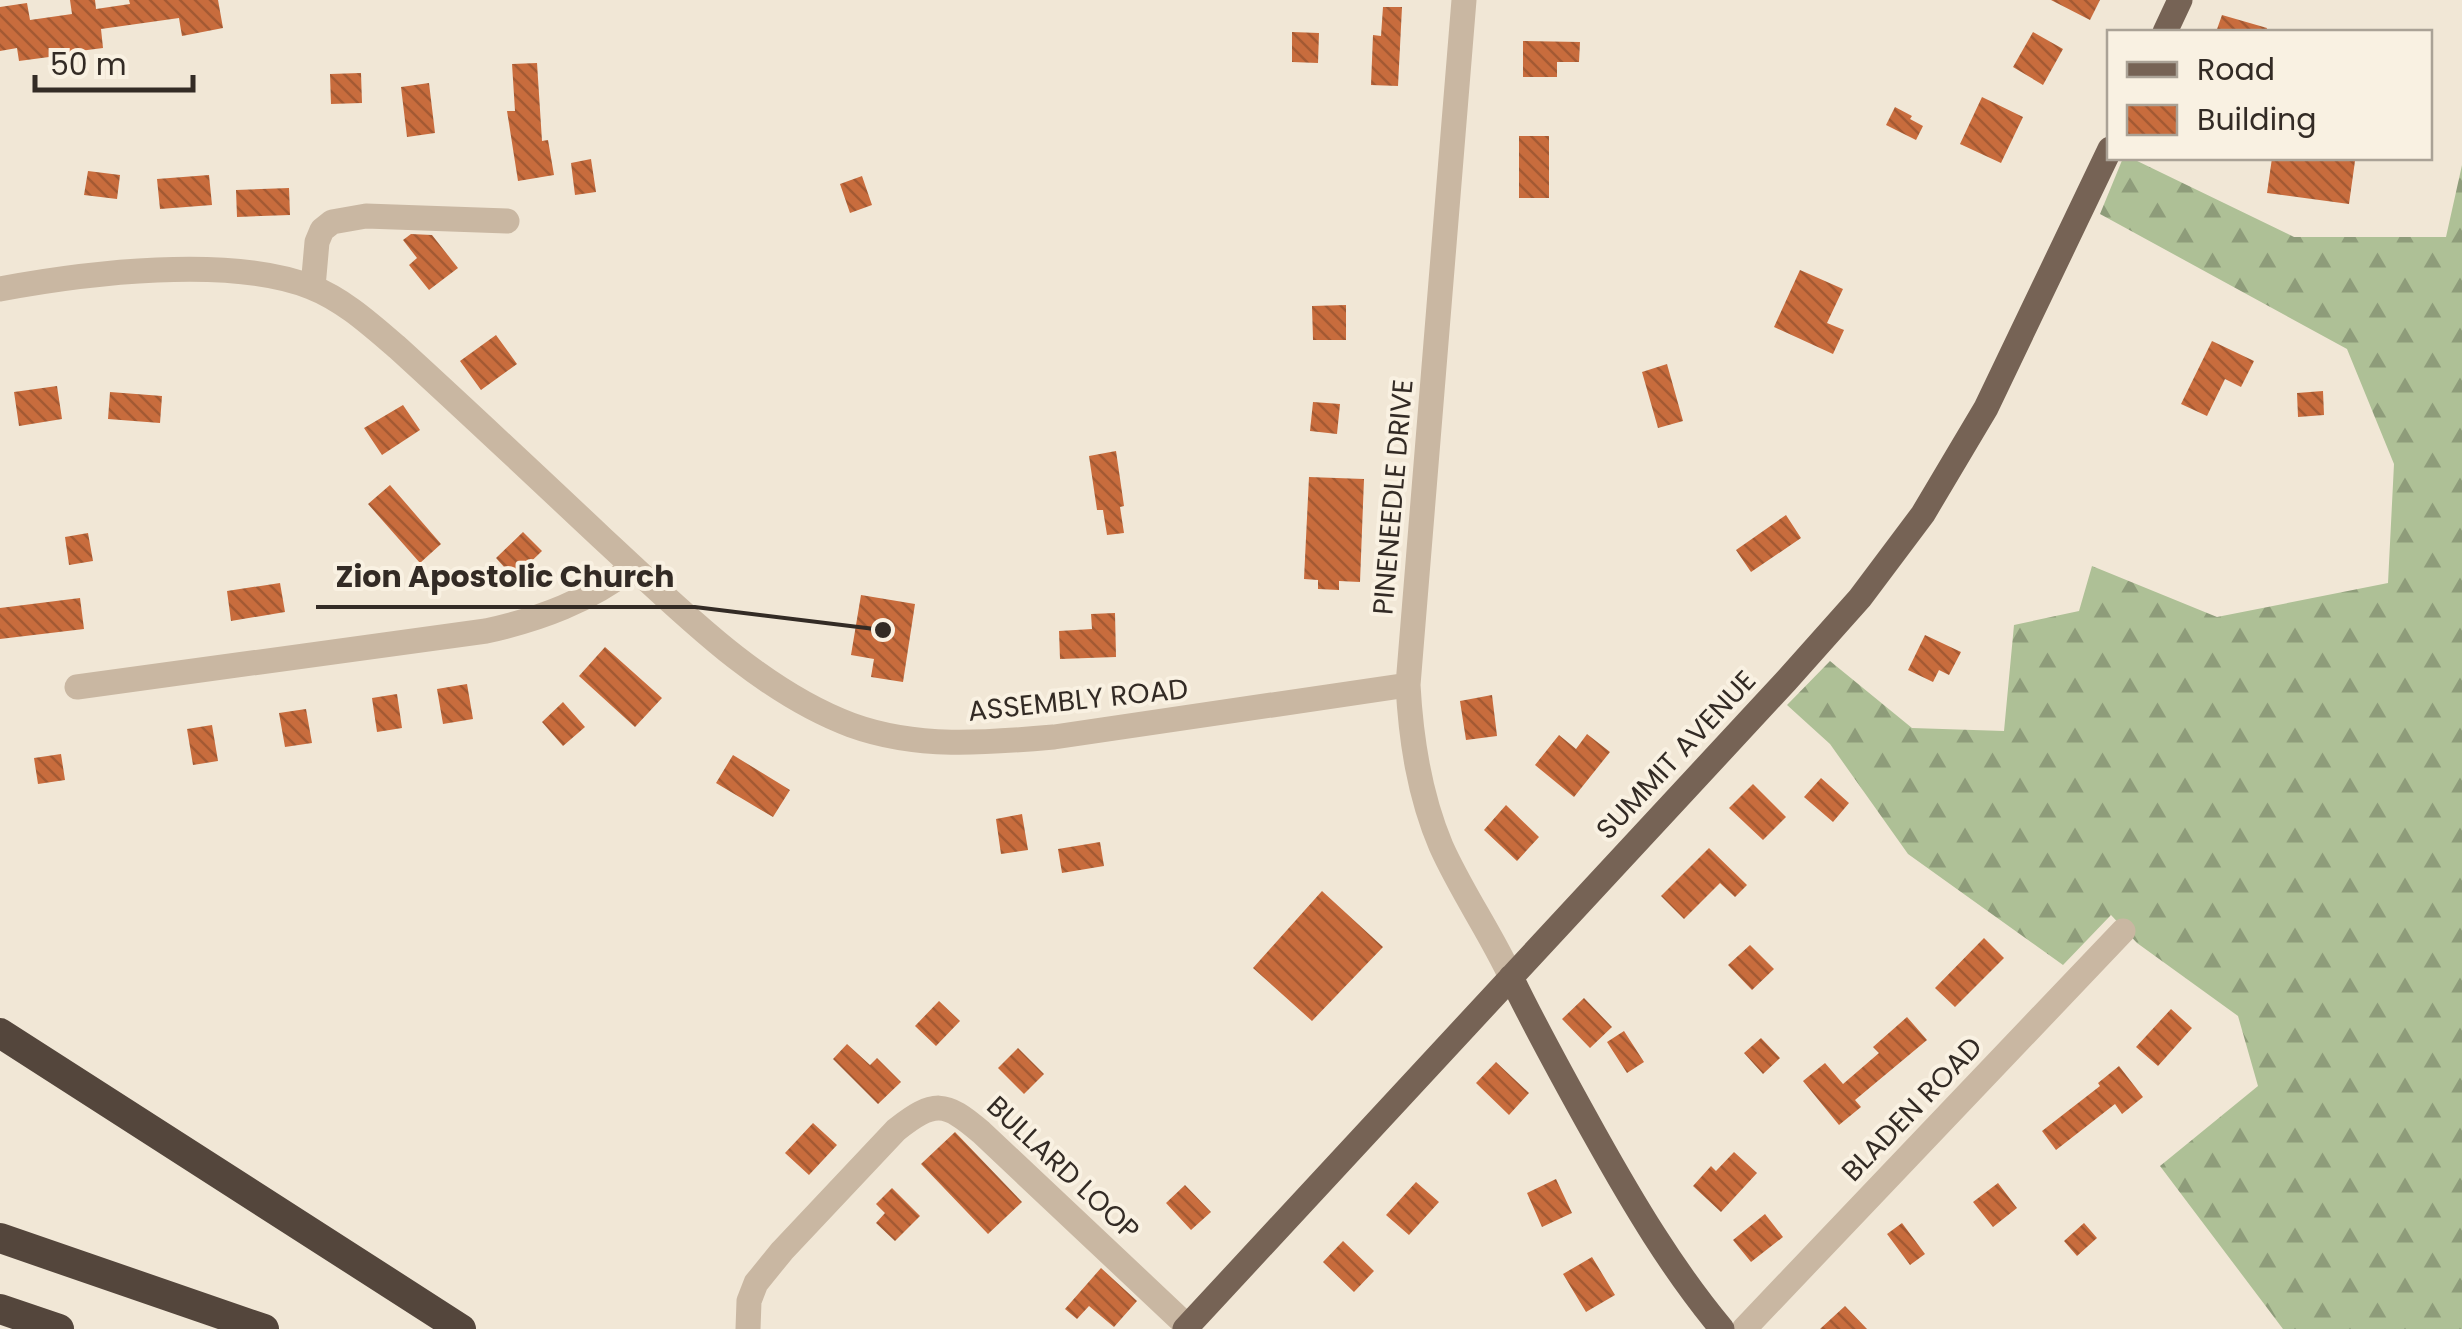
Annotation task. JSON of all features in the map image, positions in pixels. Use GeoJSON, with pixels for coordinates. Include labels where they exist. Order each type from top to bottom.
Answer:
{"type":"FeatureCollection","features":[{"type":"Feature","properties":{"kind":"highway"},"geometry":{"type":"LineString","coordinates":[[0,1023],[89,1089]]}},
{"type":"Feature","properties":{"kind":"highway"},"geometry":{"type":"LineString","coordinates":[[0,1033],[461,1329]]}},
{"type":"Feature","properties":{"kind":"highway"},"geometry":{"type":"LineString","coordinates":[[0,1238],[264,1329]]}},
{"type":"Feature","properties":{"kind":"highway"},"geometry":{"type":"LineString","coordinates":[[0,1309],[60,1329]]}},
{"type":"Feature","properties":{"kind":"main road"},"geometry":{"type":"LineString","coordinates":[[2166,30],[2180,0]]}},
{"type":"Feature","properties":{"kind":"main road","name":"SUMMIT AVENUE"},"geometry":{"type":"LineString","coordinates":[[1186,1328],[1860,598],[1922,514],[1986,408],[2107,155]]}},
{"type":"Feature","properties":{"kind":"main road"},"geometry":{"type":"LineString","coordinates":[[1511,977],[1649,1229],[1722,1329]]}},
{"type":"Feature","properties":{"kind":"street","name":"PINENEEDLE DRIVE"},"geometry":{"type":"LineString","coordinates":[[1464,0],[1408,685],[1414,749],[1428,813],[1456,876],[1511,977]]}},
{"type":"Feature","properties":{"kind":"street"},"geometry":{"type":"LineString","coordinates":[[313,288],[317,242],[322,230],[332,222],[366,216],[507,221]]}},
{"type":"Feature","properties":{"kind":"street","name":"ASSEMBLY ROAD"},"geometry":{"type":"LineString","coordinates":[[0,289],[62,279],[190,270],[260,274],[313,288],[350,308],[398,348],[634,567],[734,654],[794,697],[852,725],[919,741],[995,742],[1054,737],[1408,685]]}},
{"type":"Feature","properties":{"kind":"street"},"geometry":{"type":"LineString","coordinates":[[78,686],[486,632],[558,612],[606,588],[634,567]]}},
{"type":"Feature","properties":{"kind":"street","name":"BLADEN ROAD"},"geometry":{"type":"LineString","coordinates":[[1744,1329],[2123,930]]}},
{"type":"Feature","properties":{"kind":"street","name":"BULLARD LOOP"},"geometry":{"type":"LineString","coordinates":[[748,1329],[748,1301],[756,1282],[782,1251],[896,1130],[916,1114],[943,1107],[960,1114],[982,1132],[1186,1328]]}},
{"type":"Feature","properties":{"kind":"green space"},"geometry":{"type":"Polygon","coordinates":[[[2122,160],[2135,160],[2294,237],[2446,237],[2462,165],[2462,1329],[2283,1329],[2160,1166],[2258,1086],[2238,1016],[2137,943],[2111,915],[2063,965],[1908,854],[1830,744],[1787,705],[1830,661],[1912,728],[2004,731],[2014,625],[2079,611],[2092,566],[2217,617],[2388,583],[2394,464],[2347,349],[2100,214],[2122,160]]]}},
{"type":"Feature","properties":{"kind":"building"},"geometry":{"type":"Polygon","coordinates":[[[70,0],[95,0],[96,9],[130,4],[129,0],[218,0],[223,28],[182,36],[179,18],[101,29],[103,48],[19,61],[17,48],[0,51],[0,7],[27,3],[30,20],[72,14],[70,0]]]}},
{"type":"Feature","properties":{"kind":"building"},"geometry":{"type":"Polygon","coordinates":[[[2051,0],[2100,0],[2090,20],[2051,0]]]}},
{"type":"Feature","properties":{"kind":"building"},"geometry":{"type":"Polygon","coordinates":[[[1383,7],[1402,7],[1398,86],[1371,85],[1373,35],[1381,36],[1383,7]]]}},
{"type":"Feature","properties":{"kind":"building"},"geometry":{"type":"Polygon","coordinates":[[[2222,15],[2267,28],[2266,30],[2217,30],[2222,15]]]}},
{"type":"Feature","properties":{"kind":"building"},"geometry":{"type":"Polygon","coordinates":[[[1292,32],[1319,33],[1318,63],[1292,62],[1292,32]]]}},
{"type":"Feature","properties":{"kind":"building"},"geometry":{"type":"Polygon","coordinates":[[[2033,32],[2063,49],[2043,85],[2013,67],[2033,32]]]}},
{"type":"Feature","properties":{"kind":"building"},"geometry":{"type":"Polygon","coordinates":[[[1523,41],[1580,42],[1579,62],[1557,62],[1557,77],[1523,77],[1523,41]]]}},
{"type":"Feature","properties":{"kind":"building"},"geometry":{"type":"Polygon","coordinates":[[[537,63],[542,141],[548,140],[554,175],[518,181],[507,111],[515,111],[512,64],[537,63]]]}},
{"type":"Feature","properties":{"kind":"building"},"geometry":{"type":"Polygon","coordinates":[[[361,73],[362,103],[331,104],[330,74],[361,73]]]}},
{"type":"Feature","properties":{"kind":"building"},"geometry":{"type":"Polygon","coordinates":[[[429,83],[435,133],[407,137],[401,87],[429,83]]]}},
{"type":"Feature","properties":{"kind":"building"},"geometry":{"type":"Polygon","coordinates":[[[1982,97],[2023,117],[2001,163],[1960,144],[1982,97]]]}},
{"type":"Feature","properties":{"kind":"building"},"geometry":{"type":"Polygon","coordinates":[[[1895,107],[1923,126],[1916,140],[1886,125],[1895,107]]]}},
{"type":"Feature","properties":{"kind":"building"},"geometry":{"type":"Polygon","coordinates":[[[1519,136],[1549,136],[1549,198],[1519,198],[1519,136]]]}},
{"type":"Feature","properties":{"kind":"building"},"geometry":{"type":"Polygon","coordinates":[[[591,159],[596,192],[575,195],[571,163],[591,159]]]}},
{"type":"Feature","properties":{"kind":"building"},"geometry":{"type":"Polygon","coordinates":[[[2272,160],[2355,161],[2349,204],[2267,193],[2272,160]]]}},
{"type":"Feature","properties":{"kind":"building"},"geometry":{"type":"Polygon","coordinates":[[[88,171],[120,175],[117,199],[84,195],[88,171]]]}},
{"type":"Feature","properties":{"kind":"building"},"geometry":{"type":"Polygon","coordinates":[[[209,175],[212,205],[160,209],[157,179],[209,175]]]}},
{"type":"Feature","properties":{"kind":"building"},"geometry":{"type":"Polygon","coordinates":[[[862,176],[872,205],[850,213],[840,184],[862,176]]]}},
{"type":"Feature","properties":{"kind":"building"},"geometry":{"type":"Polygon","coordinates":[[[289,188],[290,215],[237,217],[236,190],[289,188]]]}},
{"type":"Feature","properties":{"kind":"building"},"geometry":{"type":"Polygon","coordinates":[[[411,234],[432,235],[458,268],[429,290],[409,265],[417,258],[403,240],[411,234]]]}},
{"type":"Feature","properties":{"kind":"building"},"geometry":{"type":"Polygon","coordinates":[[[1800,270],[1843,289],[1827,323],[1844,330],[1833,354],[1774,327],[1800,270]]]}},
{"type":"Feature","properties":{"kind":"building"},"geometry":{"type":"Polygon","coordinates":[[[1346,305],[1346,340],[1313,340],[1312,306],[1346,305]]]}},
{"type":"Feature","properties":{"kind":"building"},"geometry":{"type":"Polygon","coordinates":[[[496,335],[517,364],[481,390],[460,361],[496,335]]]}},
{"type":"Feature","properties":{"kind":"building"},"geometry":{"type":"Polygon","coordinates":[[[2212,341],[2254,361],[2241,387],[2225,379],[2207,416],[2181,404],[2212,341]]]}},
{"type":"Feature","properties":{"kind":"building"},"geometry":{"type":"Polygon","coordinates":[[[1667,364],[1683,421],[1658,428],[1642,372],[1667,364]]]}},
{"type":"Feature","properties":{"kind":"building"},"geometry":{"type":"Polygon","coordinates":[[[57,386],[62,419],[19,426],[14,392],[57,386]]]}},
{"type":"Feature","properties":{"kind":"building"},"geometry":{"type":"Polygon","coordinates":[[[2323,391],[2324,415],[2298,417],[2297,393],[2323,391]]]}},
{"type":"Feature","properties":{"kind":"building"},"geometry":{"type":"Polygon","coordinates":[[[110,392],[162,396],[160,423],[108,419],[110,392]]]}},
{"type":"Feature","properties":{"kind":"building"},"geometry":{"type":"Polygon","coordinates":[[[1313,402],[1340,404],[1337,434],[1310,431],[1313,402]]]}},
{"type":"Feature","properties":{"kind":"building"},"geometry":{"type":"Polygon","coordinates":[[[403,405],[420,430],[382,455],[364,428],[403,405]]]}},
{"type":"Feature","properties":{"kind":"building"},"geometry":{"type":"Polygon","coordinates":[[[1116,451],[1124,533],[1107,535],[1103,510],[1097,510],[1089,456],[1116,451]]]}},
{"type":"Feature","properties":{"kind":"building"},"geometry":{"type":"Polygon","coordinates":[[[1309,477],[1364,479],[1360,582],[1339,581],[1339,590],[1318,589],[1318,580],[1304,579],[1309,477]]]}},
{"type":"Feature","properties":{"kind":"building"},"geometry":{"type":"Polygon","coordinates":[[[390,485],[441,544],[420,563],[368,504],[390,485]]]}},
{"type":"Feature","properties":{"kind":"building"},"geometry":{"type":"Polygon","coordinates":[[[1786,515],[1801,538],[1751,572],[1736,550],[1786,515]]]}},
{"type":"Feature","properties":{"kind":"building"},"geometry":{"type":"Polygon","coordinates":[[[523,532],[542,551],[514,578],[496,558],[523,532]]]}},
{"type":"Feature","properties":{"kind":"building"},"geometry":{"type":"Polygon","coordinates":[[[88,533],[93,561],[69,565],[65,537],[88,533]]]}},
{"type":"Feature","properties":{"kind":"building"},"geometry":{"type":"Polygon","coordinates":[[[280,583],[285,612],[231,621],[227,591],[280,583]]]}},
{"type":"Feature","properties":{"kind":"building"},"geometry":{"type":"Polygon","coordinates":[[[861,595],[915,604],[903,682],[871,677],[874,659],[851,655],[861,595]]]}},
{"type":"Feature","properties":{"kind":"building"},"geometry":{"type":"Polygon","coordinates":[[[80,598],[84,629],[0,639],[0,608],[80,598]]]}},
{"type":"Feature","properties":{"kind":"building"},"geometry":{"type":"Polygon","coordinates":[[[1115,613],[1116,657],[1060,659],[1059,631],[1092,629],[1091,614],[1115,613]]]}},
{"type":"Feature","properties":{"kind":"building"},"geometry":{"type":"Polygon","coordinates":[[[1925,635],[1961,652],[1949,675],[1939,670],[1933,682],[1908,670],[1925,635]]]}},
{"type":"Feature","properties":{"kind":"building"},"geometry":{"type":"Polygon","coordinates":[[[605,647],[662,698],[635,727],[579,676],[605,647]]]}},
{"type":"Feature","properties":{"kind":"building"},"geometry":{"type":"Polygon","coordinates":[[[467,684],[473,719],[443,724],[437,689],[467,684]]]}},
{"type":"Feature","properties":{"kind":"building"},"geometry":{"type":"Polygon","coordinates":[[[397,694],[402,728],[377,732],[372,698],[397,694]]]}},
{"type":"Feature","properties":{"kind":"building"},"geometry":{"type":"Polygon","coordinates":[[[1492,695],[1497,736],[1466,740],[1460,701],[1492,695]]]}},
{"type":"Feature","properties":{"kind":"building"},"geometry":{"type":"Polygon","coordinates":[[[563,702],[585,727],[563,746],[542,722],[563,702]]]}},
{"type":"Feature","properties":{"kind":"building"},"geometry":{"type":"Polygon","coordinates":[[[306,709],[312,743],[285,747],[279,713],[306,709]]]}},
{"type":"Feature","properties":{"kind":"building"},"geometry":{"type":"Polygon","coordinates":[[[212,725],[218,761],[193,765],[187,729],[212,725]]]}},
{"type":"Feature","properties":{"kind":"building"},"geometry":{"type":"Polygon","coordinates":[[[1587,734],[1610,752],[1574,797],[1535,765],[1559,735],[1576,749],[1587,734]]]}},
{"type":"Feature","properties":{"kind":"building"},"geometry":{"type":"Polygon","coordinates":[[[61,754],[65,780],[38,784],[34,758],[61,754]]]}},
{"type":"Feature","properties":{"kind":"building"},"geometry":{"type":"Polygon","coordinates":[[[733,755],[790,790],[773,817],[716,783],[733,755]]]}},
{"type":"Feature","properties":{"kind":"building"},"geometry":{"type":"Polygon","coordinates":[[[1821,778],[1849,803],[1833,822],[1804,797],[1821,778]]]}},
{"type":"Feature","properties":{"kind":"building"},"geometry":{"type":"Polygon","coordinates":[[[1753,784],[1786,817],[1763,840],[1729,808],[1753,784]]]}},
{"type":"Feature","properties":{"kind":"building"},"geometry":{"type":"Polygon","coordinates":[[[1506,805],[1539,837],[1517,861],[1484,830],[1506,805]]]}},
{"type":"Feature","properties":{"kind":"building"},"geometry":{"type":"Polygon","coordinates":[[[1022,814],[1028,850],[1001,854],[996,819],[1022,814]]]}},
{"type":"Feature","properties":{"kind":"building"},"geometry":{"type":"Polygon","coordinates":[[[1100,842],[1104,866],[1062,873],[1058,849],[1100,842]]]}},
{"type":"Feature","properties":{"kind":"building"},"geometry":{"type":"Polygon","coordinates":[[[1709,848],[1747,885],[1735,897],[1720,883],[1684,919],[1661,896],[1709,848]]]}},
{"type":"Feature","properties":{"kind":"building"},"geometry":{"type":"Polygon","coordinates":[[[1322,891],[1383,947],[1312,1021],[1253,968],[1322,891]]]}},
{"type":"Feature","properties":{"kind":"building"},"geometry":{"type":"Polygon","coordinates":[[[1984,938],[2004,958],[1955,1007],[1935,988],[1984,938]]]}},
{"type":"Feature","properties":{"kind":"building"},"geometry":{"type":"Polygon","coordinates":[[[1750,945],[1774,969],[1752,990],[1728,965],[1750,945]]]}},
{"type":"Feature","properties":{"kind":"building"},"geometry":{"type":"Polygon","coordinates":[[[1584,998],[1612,1027],[1590,1048],[1562,1019],[1584,998]]]}},
{"type":"Feature","properties":{"kind":"building"},"geometry":{"type":"Polygon","coordinates":[[[939,1001],[960,1021],[936,1046],[915,1026],[939,1001]]]}},
{"type":"Feature","properties":{"kind":"building"},"geometry":{"type":"Polygon","coordinates":[[[2171,1009],[2192,1028],[2158,1066],[2136,1047],[2171,1009]]]}},
{"type":"Feature","properties":{"kind":"building"},"geometry":{"type":"Polygon","coordinates":[[[1907,1017],[1927,1040],[1855,1100],[1861,1107],[1839,1125],[1803,1081],[1825,1063],[1843,1084],[1879,1053],[1873,1047],[1907,1017]]]}},
{"type":"Feature","properties":{"kind":"building"},"geometry":{"type":"Polygon","coordinates":[[[1624,1031],[1644,1062],[1627,1073],[1607,1042],[1624,1031]]]}},
{"type":"Feature","properties":{"kind":"building"},"geometry":{"type":"Polygon","coordinates":[[[1761,1038],[1780,1058],[1763,1074],[1744,1053],[1761,1038]]]}},
{"type":"Feature","properties":{"kind":"building"},"geometry":{"type":"Polygon","coordinates":[[[847,1044],[870,1065],[877,1058],[901,1082],[878,1104],[833,1059],[847,1044]]]}},
{"type":"Feature","properties":{"kind":"building"},"geometry":{"type":"Polygon","coordinates":[[[1018,1048],[1044,1074],[1024,1094],[998,1068],[1018,1048]]]}},
{"type":"Feature","properties":{"kind":"building"},"geometry":{"type":"Polygon","coordinates":[[[1496,1062],[1529,1093],[1509,1115],[1476,1083],[1496,1062]]]}},
{"type":"Feature","properties":{"kind":"building"},"geometry":{"type":"Polygon","coordinates":[[[2119,1066],[2143,1097],[2122,1114],[2115,1104],[2056,1150],[2042,1131],[2100,1086],[2098,1083],[2119,1066]]]}},
{"type":"Feature","properties":{"kind":"building"},"geometry":{"type":"Polygon","coordinates":[[[813,1123],[837,1145],[809,1175],[785,1153],[813,1123]]]}},
{"type":"Feature","properties":{"kind":"building"},"geometry":{"type":"Polygon","coordinates":[[[955,1132],[1022,1202],[988,1234],[921,1164],[955,1132]]]}},
{"type":"Feature","properties":{"kind":"building"},"geometry":{"type":"Polygon","coordinates":[[[1734,1152],[1757,1173],[1721,1212],[1693,1186],[1711,1166],[1716,1171],[1734,1152]]]}},
{"type":"Feature","properties":{"kind":"building"},"geometry":{"type":"Polygon","coordinates":[[[1556,1179],[1572,1213],[1542,1227],[1527,1193],[1556,1179]]]}},
{"type":"Feature","properties":{"kind":"building"},"geometry":{"type":"Polygon","coordinates":[[[1416,1182],[1439,1202],[1409,1235],[1386,1215],[1416,1182]]]}},
{"type":"Feature","properties":{"kind":"building"},"geometry":{"type":"Polygon","coordinates":[[[1998,1183],[2017,1208],[1993,1227],[1973,1202],[1998,1183]]]}},
{"type":"Feature","properties":{"kind":"building"},"geometry":{"type":"Polygon","coordinates":[[[1185,1185],[1211,1212],[1191,1230],[1166,1203],[1185,1185]]]}},
{"type":"Feature","properties":{"kind":"building"},"geometry":{"type":"Polygon","coordinates":[[[892,1188],[920,1216],[895,1241],[876,1223],[885,1213],[876,1204],[892,1188]]]}},
{"type":"Feature","properties":{"kind":"building"},"geometry":{"type":"Polygon","coordinates":[[[1765,1214],[1783,1237],[1751,1262],[1733,1240],[1765,1214]]]}},
{"type":"Feature","properties":{"kind":"building"},"geometry":{"type":"Polygon","coordinates":[[[1902,1223],[1925,1254],[1910,1265],[1887,1234],[1902,1223]]]}},
{"type":"Feature","properties":{"kind":"building"},"geometry":{"type":"Polygon","coordinates":[[[2084,1223],[2097,1238],[2077,1256],[2064,1241],[2084,1223]]]}},
{"type":"Feature","properties":{"kind":"building"},"geometry":{"type":"Polygon","coordinates":[[[1343,1241],[1374,1271],[1354,1292],[1323,1262],[1343,1241]]]}},
{"type":"Feature","properties":{"kind":"building"},"geometry":{"type":"Polygon","coordinates":[[[1592,1257],[1615,1295],[1586,1312],[1563,1274],[1592,1257]]]}},
{"type":"Feature","properties":{"kind":"building"},"geometry":{"type":"Polygon","coordinates":[[[1101,1268],[1137,1301],[1114,1327],[1089,1306],[1077,1319],[1065,1309],[1101,1268]]]}},
{"type":"Feature","properties":{"kind":"building"},"geometry":{"type":"Polygon","coordinates":[[[1845,1306],[1867,1329],[1820,1329],[1845,1306]]]}},
{"type":"Feature","properties":{"kind":"place","name":"Zion Apostolic Church"},"geometry":{"type":"Point","coordinates":[883,630]}}]}
